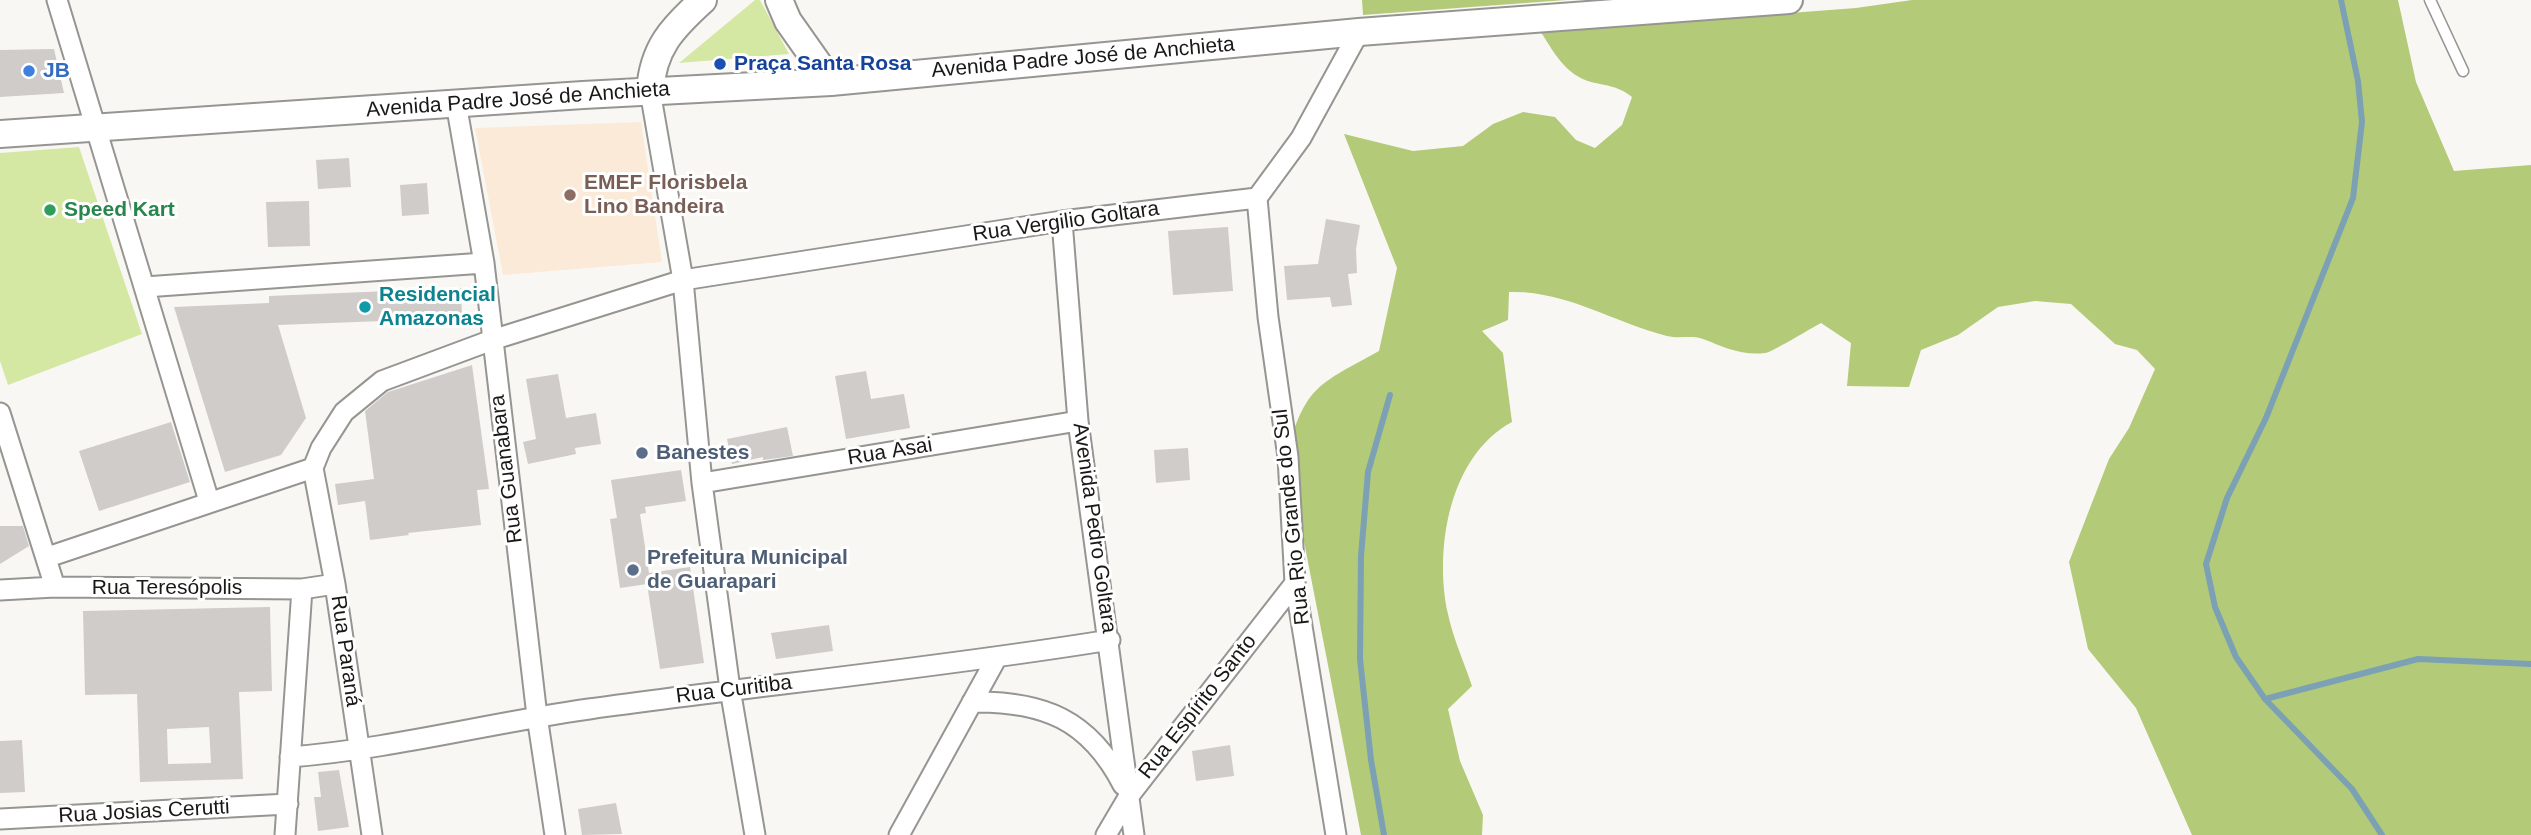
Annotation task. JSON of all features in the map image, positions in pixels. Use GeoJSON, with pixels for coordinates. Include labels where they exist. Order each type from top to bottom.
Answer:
{"type":"FeatureCollection","features":[{"type":"Feature","properties":{"kind":"main road"},"geometry":{"type":"LineString","coordinates":[[650,91],[651,66],[661,46],[679,21],[703,0]]}},
{"type":"Feature","properties":{"kind":"main road"},"geometry":{"type":"LineString","coordinates":[[779,0],[788,21],[831,82]]}},
{"type":"Feature","properties":{"kind":"main road","name":"Avenida Padre José de Anchieta"},"geometry":{"type":"LineString","coordinates":[[0,134],[456,103],[831,82],[1359,32],[1789,0]]}},
{"type":"Feature","properties":{"kind":"street"},"geometry":{"type":"LineString","coordinates":[[61,1],[93,128],[145,287],[209,501]]}},
{"type":"Feature","properties":{"kind":"street"},"geometry":{"type":"LineString","coordinates":[[1257,198],[1301,138],[1359,32]]}},
{"type":"Feature","properties":{"kind":"street"},"geometry":{"type":"LineString","coordinates":[[650,91],[683,280],[702,483],[730,689],[755,835]]}},
{"type":"Feature","properties":{"kind":"street","name":"Rua Guanabara"},"geometry":{"type":"LineString","coordinates":[[456,103],[484,263],[537,716],[555,835]]}},
{"type":"Feature","properties":{"kind":"street","name":"Rua Vergilio Goltara"},"geometry":{"type":"LineString","coordinates":[[313,468],[321,448],[344,412],[382,381],[492,341],[683,280],[1062,221],[1257,198]]}},
{"type":"Feature","properties":{"kind":"street","name":"Rua Rio Grande do Sul"},"geometry":{"type":"LineString","coordinates":[[1257,198],[1268,317],[1289,457],[1295,583],[1336,835]]}},
{"type":"Feature","properties":{"kind":"street","name":"Avenida Pedro Goltara"},"geometry":{"type":"LineString","coordinates":[[1062,221],[1078,421],[1110,640],[1134,835]]}},
{"type":"Feature","properties":{"kind":"street"},"geometry":{"type":"LineString","coordinates":[[145,287],[484,263]]}},
{"type":"Feature","properties":{"kind":"street"},"geometry":{"type":"LineString","coordinates":[[0,413],[48,557],[55,587]]}},
{"type":"Feature","properties":{"kind":"street","name":"Rua Asai"},"geometry":{"type":"LineString","coordinates":[[702,483],[1078,421]]}},
{"type":"Feature","properties":{"kind":"street"},"geometry":{"type":"LineString","coordinates":[[48,557],[313,468]]}},
{"type":"Feature","properties":{"kind":"street","name":"Rua Paraná"},"geometry":{"type":"LineString","coordinates":[[313,468],[335,584],[372,835]]}},
{"type":"Feature","properties":{"kind":"street","name":"Rua Espírito Santo"},"geometry":{"type":"LineString","coordinates":[[1106,835],[1129,796],[1295,583]]}},
{"type":"Feature","properties":{"kind":"street","name":"Rua Teresópolis"},"geometry":{"type":"LineString","coordinates":[[0,590],[55,587],[302,589],[335,584]]}},
{"type":"Feature","properties":{"kind":"street"},"geometry":{"type":"LineString","coordinates":[[285,835],[302,589]]}},
{"type":"Feature","properties":{"kind":"street","name":"Rua Curitiba"},"geometry":{"type":"LineString","coordinates":[[290,757],[359,751],[537,716],[730,689],[996,659],[1110,640]]}},
{"type":"Feature","properties":{"kind":"street"},"geometry":{"type":"LineString","coordinates":[[899,835],[996,659]]}},
{"type":"Feature","properties":{"kind":"street"},"geometry":{"type":"LineString","coordinates":[[972,702],[1011,702],[1049,712],[1083,732],[1110,761],[1129,796]]}},
{"type":"Feature","properties":{"kind":"street","name":"Rua Josias Cerutti"},"geometry":{"type":"LineString","coordinates":[[0,819],[288,804]]}},
{"type":"Feature","properties":{"kind":"lane"},"geometry":{"type":"LineString","coordinates":[[2430,0],[2463,71]]}},
{"type":"Feature","properties":{"kind":"shaded area","name":"EMEF Florisbela Lino Bandeira"},"geometry":{"type":"Polygon","coordinates":[[[641,122],[662,262],[503,275],[475,128],[641,122]]]}},
{"type":"Feature","properties":{"kind":"green space"},"geometry":{"type":"Polygon","coordinates":[[[755,0],[760,0],[789,54],[679,63],[755,0]]]}},
{"type":"Feature","properties":{"kind":"green space"},"geometry":{"type":"Polygon","coordinates":[[[1362,0],[1566,0],[1363,15],[1362,0]]]}},
{"type":"Feature","properties":{"kind":"green space"},"geometry":{"type":"Polygon","coordinates":[[[1912,0],[2398,0],[2416,82],[2454,171],[2531,165],[2531,835],[2192,835],[2136,708],[2088,649],[2069,562],[2109,459],[2129,428],[2155,369],[2137,350],[2115,344],[2071,304],[2035,301],[1998,307],[1958,335],[1921,350],[1909,387],[1847,386],[1851,343],[1821,323],[1769,352],[1757,354],[1733,350],[1699,338],[1667,336],[1550,296],[1509,292],[1508,320],[1482,331],[1503,353],[1512,422],[1491,437],[1473,457],[1460,481],[1445,534],[1443,561],[1448,614],[1472,686],[1448,709],[1460,761],[1483,815],[1482,835],[1361,835],[1287,454],[1308,400],[1342,371],[1379,351],[1397,268],[1344,134],[1413,151],[1463,146],[1493,124],[1523,112],[1555,117],[1576,140],[1595,148],[1622,125],[1632,97],[1617,88],[1591,82],[1574,74],[1541,32],[1856,8],[1912,0]]]}},
{"type":"Feature","properties":{"kind":"green space"},"geometry":{"type":"Polygon","coordinates":[[[79,147],[142,334],[8,385],[0,361],[0,153],[79,147]]]}},
{"type":"Feature","properties":{"kind":"building","name":"JB"},"geometry":{"type":"Polygon","coordinates":[[[54,49],[64,93],[0,97],[0,50],[54,49]]]}},
{"type":"Feature","properties":{"kind":"building"},"geometry":{"type":"Polygon","coordinates":[[[349,158],[351,187],[318,189],[316,160],[349,158]]]}},
{"type":"Feature","properties":{"kind":"building"},"geometry":{"type":"Polygon","coordinates":[[[427,183],[429,214],[402,216],[400,185],[427,183]]]}},
{"type":"Feature","properties":{"kind":"building"},"geometry":{"type":"Polygon","coordinates":[[[309,201],[310,246],[268,247],[266,202],[309,201]]]}},
{"type":"Feature","properties":{"kind":"building"},"geometry":{"type":"Polygon","coordinates":[[[1326,219],[1360,225],[1356,249],[1357,273],[1348,274],[1352,305],[1332,307],[1330,297],[1287,300],[1284,266],[1318,264],[1326,219]]]}},
{"type":"Feature","properties":{"kind":"building"},"geometry":{"type":"Polygon","coordinates":[[[1228,227],[1233,291],[1173,295],[1168,231],[1228,227]]]}},
{"type":"Feature","properties":{"kind":"building"},"geometry":{"type":"Polygon","coordinates":[[[461,288],[462,318],[278,325],[306,418],[281,455],[225,472],[174,307],[269,303],[269,296],[461,288]]]}},
{"type":"Feature","properties":{"kind":"building"},"geometry":{"type":"Polygon","coordinates":[[[472,365],[489,489],[477,490],[481,525],[370,540],[365,501],[338,505],[335,484],[374,479],[365,411],[388,392],[472,365]]]}},
{"type":"Feature","properties":{"kind":"building"},"geometry":{"type":"Polygon","coordinates":[[[866,371],[871,399],[904,394],[910,428],[846,439],[835,376],[866,371]]]}},
{"type":"Feature","properties":{"kind":"building"},"geometry":{"type":"Polygon","coordinates":[[[558,374],[566,418],[596,413],[601,444],[575,448],[576,454],[528,464],[523,442],[536,439],[526,379],[558,374]]]}},
{"type":"Feature","properties":{"kind":"building"},"geometry":{"type":"Polygon","coordinates":[[[171,422],[190,482],[99,511],[79,451],[171,422]]]}},
{"type":"Feature","properties":{"kind":"building"},"geometry":{"type":"Polygon","coordinates":[[[787,427],[793,456],[763,460],[763,457],[732,464],[727,439],[787,427]]]}},
{"type":"Feature","properties":{"kind":"building"},"geometry":{"type":"Polygon","coordinates":[[[1188,448],[1190,480],[1156,483],[1154,450],[1188,448]]]}},
{"type":"Feature","properties":{"kind":"building","name":"Prefeitura Municipal de Guarapari"},"geometry":{"type":"Polygon","coordinates":[[[681,470],[686,501],[645,507],[646,513],[640,514],[649,573],[690,567],[704,663],[660,669],[647,584],[620,588],[610,519],[617,518],[611,480],[681,470]]]}},
{"type":"Feature","properties":{"kind":"building"},"geometry":{"type":"Polygon","coordinates":[[[0,526],[23,526],[29,546],[0,564],[0,526]]]}},
{"type":"Feature","properties":{"kind":"building"},"geometry":{"type":"Polygon","coordinates":[[[270,607],[272,691],[239,692],[243,779],[140,782],[137,694],[85,695],[83,611],[270,607]],[[209,727],[167,729],[168,764],[211,763],[209,727]]]}},
{"type":"Feature","properties":{"kind":"building"},"geometry":{"type":"Polygon","coordinates":[[[829,625],[833,651],[776,659],[771,633],[829,625]]]}},
{"type":"Feature","properties":{"kind":"building"},"geometry":{"type":"Polygon","coordinates":[[[22,740],[25,792],[0,793],[0,741],[22,740]]]}},
{"type":"Feature","properties":{"kind":"building"},"geometry":{"type":"Polygon","coordinates":[[[1230,745],[1234,776],[1196,781],[1192,751],[1230,745]]]}},
{"type":"Feature","properties":{"kind":"building"},"geometry":{"type":"Polygon","coordinates":[[[339,770],[349,827],[318,831],[314,797],[321,797],[318,772],[339,770]]]}},
{"type":"Feature","properties":{"kind":"building"},"geometry":{"type":"Polygon","coordinates":[[[616,803],[622,834],[582,835],[578,809],[616,803]]]}},
{"type":"Feature","properties":{"kind":"waterway"},"geometry":{"type":"LineString","coordinates":[[2341,0],[2358,81],[2362,122],[2353,198],[2266,418],[2227,498],[2206,564],[2215,607],[2236,657],[2265,699],[2352,789],[2382,835]]}},
{"type":"Feature","properties":{"kind":"waterway"},"geometry":{"type":"LineString","coordinates":[[1384,835],[1371,760],[1360,659],[1361,556],[1368,472],[1390,395]]}},
{"type":"Feature","properties":{"kind":"waterway"},"geometry":{"type":"LineString","coordinates":[[2265,699],[2418,659],[2531,664]]}},
{"type":"Feature","properties":{"kind":"place","name":"Praça Santa Rosa"},"geometry":{"type":"Point","coordinates":[720,64]}},
{"type":"Feature","properties":{"kind":"place","name":"JB"},"geometry":{"type":"Point","coordinates":[29,71]}},
{"type":"Feature","properties":{"kind":"place","name":"EMEF Florisbela Lino Bandeira"},"geometry":{"type":"Point","coordinates":[570,195]}},
{"type":"Feature","properties":{"kind":"place","name":"Speed Kart"},"geometry":{"type":"Point","coordinates":[50,210]}},
{"type":"Feature","properties":{"kind":"place","name":"Residencial Amazonas"},"geometry":{"type":"Point","coordinates":[365,307]}},
{"type":"Feature","properties":{"kind":"place","name":"Banestes"},"geometry":{"type":"Point","coordinates":[642,453]}},
{"type":"Feature","properties":{"kind":"place","name":"Prefeitura Municipal de Guarapari"},"geometry":{"type":"Point","coordinates":[633,570]}}]}
